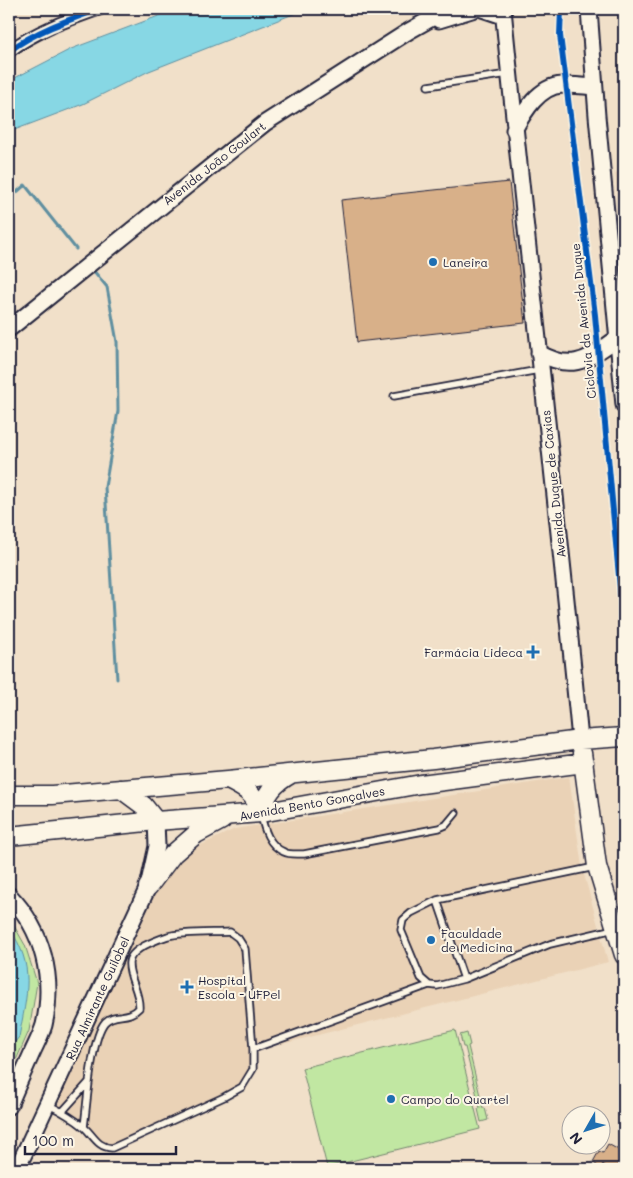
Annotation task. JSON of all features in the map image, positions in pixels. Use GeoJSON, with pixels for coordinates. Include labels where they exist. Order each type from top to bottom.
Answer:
{"type":"FeatureCollection","features":[{"type":"Feature","properties":{"kind":"main road"},"geometry":{"type":"LineString","coordinates":[[409,31],[446,17],[475,9]]}},
{"type":"Feature","properties":{"kind":"main road"},"geometry":{"type":"LineString","coordinates":[[482,9],[503,13]]}},
{"type":"Feature","properties":{"kind":"main road"},"geometry":{"type":"LineString","coordinates":[[589,9],[594,87],[621,337],[624,405]]}},
{"type":"Feature","properties":{"kind":"main road","name":"Avenida João Goulart"},"geometry":{"type":"LineString","coordinates":[[9,329],[265,122],[442,11]]}},
{"type":"Feature","properties":{"kind":"main road","name":"Avenida Duque de Caxias"},"geometry":{"type":"LineString","coordinates":[[503,13],[580,740],[597,866],[624,955]]}},
{"type":"Feature","properties":{"kind":"main road"},"geometry":{"type":"LineString","coordinates":[[514,130],[527,107],[539,95],[552,88],[560,85],[594,87]]}},
{"type":"Feature","properties":{"kind":"main road"},"geometry":{"type":"LineString","coordinates":[[540,352],[553,360],[571,363],[580,361],[621,337]]}},
{"type":"Feature","properties":{"kind":"main road"},"geometry":{"type":"LineString","coordinates":[[9,795],[52,795],[228,780],[433,759],[580,740],[617,738]]}},
{"type":"Feature","properties":{"kind":"main road"},"geometry":{"type":"LineString","coordinates":[[584,769],[594,754],[617,738]]}},
{"type":"Feature","properties":{"kind":"main road","name":"Avenida Bento Gonçalves"},"geometry":{"type":"LineString","coordinates":[[9,836],[156,821],[228,817],[261,813],[421,784],[584,769]]}},
{"type":"Feature","properties":{"kind":"main road"},"geometry":{"type":"LineString","coordinates":[[261,813],[264,799],[269,791],[278,781],[293,773]]}},
{"type":"Feature","properties":{"kind":"main road"},"geometry":{"type":"LineString","coordinates":[[228,780],[250,793],[257,802],[261,813]]}},
{"type":"Feature","properties":{"kind":"main road"},"geometry":{"type":"LineString","coordinates":[[121,789],[144,806],[156,821]]}},
{"type":"Feature","properties":{"kind":"main road"},"geometry":{"type":"LineString","coordinates":[[148,887],[172,854],[196,834],[228,817]]}},
{"type":"Feature","properties":{"kind":"main road","name":"Rua Almirante Guilobel"},"geometry":{"type":"LineString","coordinates":[[17,1169],[148,887],[157,846],[156,821]]}},
{"type":"Feature","properties":{"kind":"main road"},"geometry":{"type":"LineString","coordinates":[[9,895],[23,910],[39,940],[48,974],[48,1002],[43,1027],[9,1106]]}},
{"type":"Feature","properties":{"kind":"street"},"geometry":{"type":"LineString","coordinates":[[9,51],[62,22],[100,9]]}},
{"type":"Feature","properties":{"kind":"lane"},"geometry":{"type":"LineString","coordinates":[[428,86],[510,73]]}},
{"type":"Feature","properties":{"kind":"lane"},"geometry":{"type":"LineString","coordinates":[[394,396],[542,370]]}},
{"type":"Feature","properties":{"kind":"lane"},"geometry":{"type":"LineString","coordinates":[[261,813],[265,831],[274,846],[285,853],[304,854],[439,828],[446,825],[456,813]]}},
{"type":"Feature","properties":{"kind":"lane"},"geometry":{"type":"LineString","coordinates":[[429,985],[421,978],[401,930],[404,920],[411,913],[438,900],[597,866]]}},
{"type":"Feature","properties":{"kind":"lane"},"geometry":{"type":"LineString","coordinates":[[438,900],[464,979]]}},
{"type":"Feature","properties":{"kind":"lane"},"geometry":{"type":"LineString","coordinates":[[253,1049],[429,985],[437,986],[464,979],[550,944],[616,929]]}},
{"type":"Feature","properties":{"kind":"lane"},"geometry":{"type":"LineString","coordinates":[[47,1105],[62,1112],[84,1127],[97,1143],[112,1148],[242,1087],[253,1069],[253,1049],[245,949],[238,938],[230,932],[169,936],[136,950],[130,959],[129,966],[140,998],[139,1008],[134,1014],[112,1018],[105,1022],[98,1033],[89,1081],[84,1127]]}},
{"type":"Feature","properties":{"kind":"lane"},"geometry":{"type":"LineString","coordinates":[[62,1112],[89,1081]]}},
{"type":"Feature","properties":{"kind":"shaded area"},"geometry":{"type":"Polygon","coordinates":[[[624,170],[624,211],[621,212],[615,173],[624,170]]]}},
{"type":"Feature","properties":{"kind":"shaded area"},"geometry":{"type":"Polygon","coordinates":[[[569,777],[582,867],[608,962],[254,1051],[253,1069],[242,1087],[112,1148],[105,1147],[84,1127],[50,1106],[151,891],[184,853],[235,829],[569,777]]]}},
{"type":"Feature","properties":{"kind":"green space"},"geometry":{"type":"Polygon","coordinates":[[[9,917],[25,945],[37,983],[29,1031],[9,1076],[9,917]]]}},
{"type":"Feature","properties":{"kind":"green space","name":"Campo do Quartel"},"geometry":{"type":"Polygon","coordinates":[[[455,1030],[480,1129],[327,1167],[302,1068],[455,1030]]]}},
{"type":"Feature","properties":{"kind":"green space"},"geometry":{"type":"Polygon","coordinates":[[[467,1033],[470,1045],[468,1046],[483,1108],[485,1108],[488,1120],[481,1122],[478,1109],[480,1108],[465,1047],[463,1047],[460,1035],[467,1033]]]}},
{"type":"Feature","properties":{"kind":"water"},"geometry":{"type":"Polygon","coordinates":[[[177,9],[306,9],[149,71],[83,104],[9,132],[9,81],[71,49],[177,9]]]}},
{"type":"Feature","properties":{"kind":"water"},"geometry":{"type":"Polygon","coordinates":[[[9,928],[18,942],[23,955],[27,981],[25,1007],[19,1037],[9,1047],[9,928]]]}},
{"type":"Feature","properties":{"kind":"building","name":"Laneira"},"geometry":{"type":"Polygon","coordinates":[[[509,182],[525,323],[357,342],[341,200],[509,182]]]}},
{"type":"Feature","properties":{"kind":"building"},"geometry":{"type":"Polygon","coordinates":[[[610,1145],[624,1153],[624,1164],[620,1169],[609,1169],[603,1164],[600,1168],[593,1162],[596,1156],[610,1156],[610,1145]]]}},
{"type":"Feature","properties":{"kind":"waterway"},"geometry":{"type":"LineString","coordinates":[[9,199],[25,185],[76,249]]}},
{"type":"Feature","properties":{"kind":"waterway"},"geometry":{"type":"LineString","coordinates":[[93,270],[107,287],[117,342],[118,411],[105,487],[117,679]]}},
{"type":"Feature","properties":{"kind":"cycle path"},"geometry":{"type":"LineString","coordinates":[[9,51],[41,32],[99,9]]}},
{"type":"Feature","properties":{"kind":"cycle path","name":"Ciclovia da Avenida Duque"},"geometry":{"type":"LineString","coordinates":[[561,9],[560,35],[595,315],[624,631]]}},
{"type":"Feature","properties":{"kind":"place","name":"Laneira"},"geometry":{"type":"Point","coordinates":[433,262]}},
{"type":"Feature","properties":{"kind":"place","name":"Farmácia Lideca"},"geometry":{"type":"Point","coordinates":[533,652]}},
{"type":"Feature","properties":{"kind":"place","name":"Faculdade de Medicina"},"geometry":{"type":"Point","coordinates":[431,940]}},
{"type":"Feature","properties":{"kind":"place","name":"Hospital Escola - UFPel"},"geometry":{"type":"Point","coordinates":[187,987]}},
{"type":"Feature","properties":{"kind":"place","name":"Campo do Quartel"},"geometry":{"type":"Point","coordinates":[391,1099]}}]}
